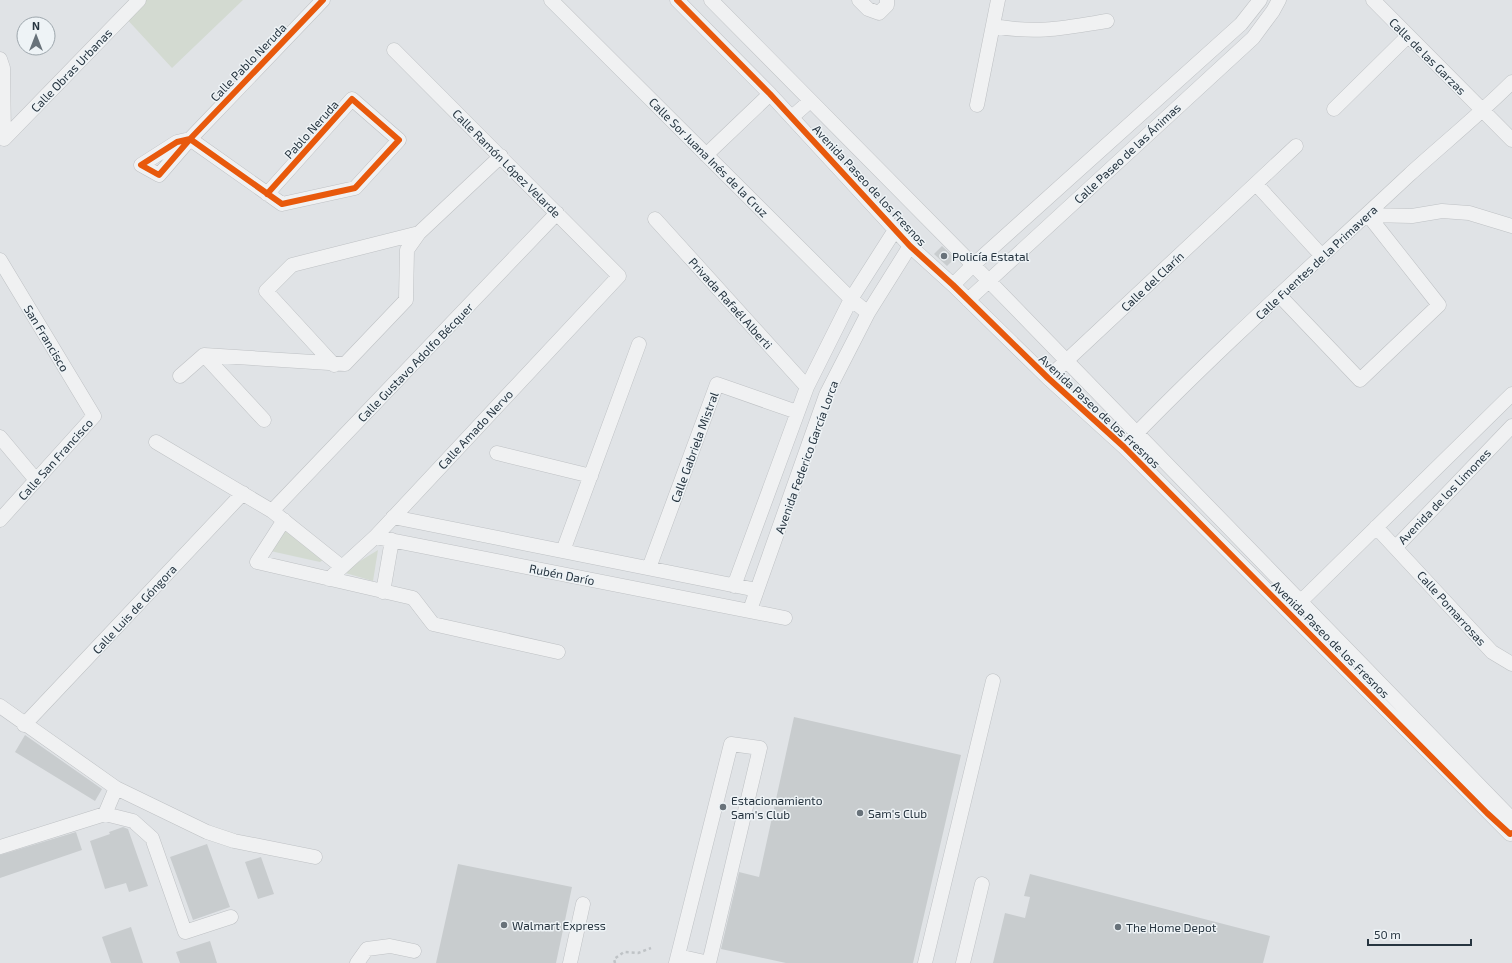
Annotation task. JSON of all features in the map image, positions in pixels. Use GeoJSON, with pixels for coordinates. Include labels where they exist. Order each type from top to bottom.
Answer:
{"type":"FeatureCollection","features":[{"type":"Feature","properties":{"kind":"street","name":"Calle Obras Urbanas"},"geometry":{"type":"LineString","coordinates":[[0,59],[3,68],[4,139],[139,0]]}},
{"type":"Feature","properties":{"kind":"street","name":"Calle Pablo Neruda"},"geometry":{"type":"LineString","coordinates":[[190,139],[323,0]]}},
{"type":"Feature","properties":{"kind":"street","name":"Calle Sor Juana Inés de la Cruz"},"geometry":{"type":"LineString","coordinates":[[551,0],[851,299],[868,313]]}},
{"type":"Feature","properties":{"kind":"street","name":"Avenida Paseo de los Fresnos"},"geometry":{"type":"LineString","coordinates":[[677,0],[770,94],[910,246],[953,285],[1048,378],[1124,447],[1511,834]]}},
{"type":"Feature","properties":{"kind":"street","name":"Avenida Paseo de los Fresnos"},"geometry":{"type":"LineString","coordinates":[[711,0],[1301,601],[1512,819]]}},
{"type":"Feature","properties":{"kind":"street"},"geometry":{"type":"LineString","coordinates":[[859,0],[868,9],[879,13],[887,5],[887,0]]}},
{"type":"Feature","properties":{"kind":"street"},"geometry":{"type":"LineString","coordinates":[[977,105],[998,0]]}},
{"type":"Feature","properties":{"kind":"street","name":"Calle Paseo de las Ánimas"},"geometry":{"type":"LineString","coordinates":[[953,285],[972,266],[1241,24],[1260,0]]}},
{"type":"Feature","properties":{"kind":"street","name":"Calle Paseo de las Ánimas"},"geometry":{"type":"LineString","coordinates":[[968,300],[1252,38],[1273,11],[1279,0]]}},
{"type":"Feature","properties":{"kind":"street","name":"Calle de las Garzas"},"geometry":{"type":"LineString","coordinates":[[1373,0],[1512,140]]}},
{"type":"Feature","properties":{"kind":"street"},"geometry":{"type":"LineString","coordinates":[[993,26],[1019,31],[1047,31],[1108,21]]}},
{"type":"Feature","properties":{"kind":"street"},"geometry":{"type":"LineString","coordinates":[[1334,109],[1408,36]]}},
{"type":"Feature","properties":{"kind":"street","name":"Calle Ramón López Velarde"},"geometry":{"type":"LineString","coordinates":[[394,50],[619,276]]}},
{"type":"Feature","properties":{"kind":"street","name":"Calle Fuentes de la Primavera"},"geometry":{"type":"LineString","coordinates":[[1124,447],[1279,295],[1368,215],[1410,174],[1483,111],[1512,82]]}},
{"type":"Feature","properties":{"kind":"street"},"geometry":{"type":"LineString","coordinates":[[706,155],[770,94]]}},
{"type":"Feature","properties":{"kind":"street","name":"Pablo Neruda"},"geometry":{"type":"LineString","coordinates":[[190,139],[267,194],[282,204],[355,188],[399,140],[352,99],[267,194]]}},
{"type":"Feature","properties":{"kind":"street"},"geometry":{"type":"LineString","coordinates":[[792,118],[810,101]]}},
{"type":"Feature","properties":{"kind":"street","name":"Calle del Clarín"},"geometry":{"type":"LineString","coordinates":[[1048,378],[1296,146]]}},
{"type":"Feature","properties":{"kind":"street"},"geometry":{"type":"LineString","coordinates":[[180,376],[204,355],[334,365],[345,364],[406,300],[407,250],[420,233],[501,156]]}},
{"type":"Feature","properties":{"kind":"street"},"geometry":{"type":"LineString","coordinates":[[1256,184],[1322,256]]}},
{"type":"Feature","properties":{"kind":"street"},"geometry":{"type":"LineString","coordinates":[[1368,215],[1412,216],[1442,211],[1469,212],[1512,226]]}},
{"type":"Feature","properties":{"kind":"street","name":"Calle Gustavo Adolfo Bécquer"},"geometry":{"type":"LineString","coordinates":[[272,511],[557,213]]}},
{"type":"Feature","properties":{"kind":"street"},"geometry":{"type":"LineString","coordinates":[[1279,295],[1360,380],[1439,305],[1368,215]]}},
{"type":"Feature","properties":{"kind":"street","name":"Privada Rafaél Alberti"},"geometry":{"type":"LineString","coordinates":[[655,219],[807,387]]}},
{"type":"Feature","properties":{"kind":"street","name":"Avenida Federico García Lorca"},"geometry":{"type":"LineString","coordinates":[[734,586],[807,387],[851,299],[895,230]]}},
{"type":"Feature","properties":{"kind":"street"},"geometry":{"type":"LineString","coordinates":[[334,365],[266,291],[292,265],[420,233]]}},
{"type":"Feature","properties":{"kind":"street","name":"Avenida Federico García Lorca"},"geometry":{"type":"LineString","coordinates":[[750,610],[826,395],[868,313],[910,246]]}},
{"type":"Feature","properties":{"kind":"street","name":"San Francisco"},"geometry":{"type":"LineString","coordinates":[[0,260],[94,416]]}},
{"type":"Feature","properties":{"kind":"street","name":"Calle Amado Nervo"},"geometry":{"type":"LineString","coordinates":[[329,579],[375,537],[619,276]]}},
{"type":"Feature","properties":{"kind":"street"},"geometry":{"type":"LineString","coordinates":[[563,551],[639,344]]}},
{"type":"Feature","properties":{"kind":"street"},"geometry":{"type":"LineString","coordinates":[[204,355],[264,420]]}},
{"type":"Feature","properties":{"kind":"street","name":"Calle Gabriela Mistral"},"geometry":{"type":"LineString","coordinates":[[649,568],[717,384],[797,412]]}},
{"type":"Feature","properties":{"kind":"street","name":"Avenida de los Limones"},"geometry":{"type":"LineString","coordinates":[[1289,612],[1512,394]]}},
{"type":"Feature","properties":{"kind":"street"},"geometry":{"type":"LineString","coordinates":[[1499,406],[1512,421]]}},
{"type":"Feature","properties":{"kind":"street","name":"Calle San Francisco"},"geometry":{"type":"LineString","coordinates":[[0,520],[94,416]]}},
{"type":"Feature","properties":{"kind":"street","name":"Avenida de los Limones"},"geometry":{"type":"LineString","coordinates":[[1376,527],[1396,547],[1512,426]]}},
{"type":"Feature","properties":{"kind":"street"},"geometry":{"type":"LineString","coordinates":[[0,437],[36,480]]}},
{"type":"Feature","properties":{"kind":"street"},"geometry":{"type":"LineString","coordinates":[[156,442],[272,511],[342,567]]}},
{"type":"Feature","properties":{"kind":"street"},"geometry":{"type":"LineString","coordinates":[[497,453],[591,476]]}},
{"type":"Feature","properties":{"kind":"street","name":"Calle Luis de Góngora"},"geometry":{"type":"LineString","coordinates":[[24,725],[243,493]]}},
{"type":"Feature","properties":{"kind":"street","name":"Rubén Darío"},"geometry":{"type":"LineString","coordinates":[[393,517],[757,590]]}},
{"type":"Feature","properties":{"kind":"street"},"geometry":{"type":"LineString","coordinates":[[284,520],[257,562],[413,598],[433,624],[558,652]]}},
{"type":"Feature","properties":{"kind":"street","name":"Rubén Darío"},"geometry":{"type":"LineString","coordinates":[[375,537],[785,618]]}},
{"type":"Feature","properties":{"kind":"street"},"geometry":{"type":"LineString","coordinates":[[383,592],[392,540]]}},
{"type":"Feature","properties":{"kind":"street","name":"Calle Pomarrosas"},"geometry":{"type":"LineString","coordinates":[[1396,547],[1492,652],[1512,664]]}},
{"type":"Feature","properties":{"kind":"street"},"geometry":{"type":"LineString","coordinates":[[925,963],[993,680]]}},
{"type":"Feature","properties":{"kind":"street"},"geometry":{"type":"LineString","coordinates":[[0,706],[24,725],[116,788],[207,832],[234,841],[315,857]]}},
{"type":"Feature","properties":{"kind":"street"},"geometry":{"type":"LineString","coordinates":[[731,744],[760,748],[709,963],[677,960],[731,744]]}},
{"type":"Feature","properties":{"kind":"street"},"geometry":{"type":"LineString","coordinates":[[105,814],[116,788]]}},
{"type":"Feature","properties":{"kind":"street"},"geometry":{"type":"LineString","coordinates":[[0,847],[105,814],[133,821],[152,838],[185,932],[231,917]]}},
{"type":"Feature","properties":{"kind":"street"},"geometry":{"type":"LineString","coordinates":[[1511,834],[1512,819]]}},
{"type":"Feature","properties":{"kind":"street"},"geometry":{"type":"LineString","coordinates":[[962,963],[982,884]]}},
{"type":"Feature","properties":{"kind":"street"},"geometry":{"type":"LineString","coordinates":[[570,963],[583,904]]}},
{"type":"Feature","properties":{"kind":"street"},"geometry":{"type":"LineString","coordinates":[[357,963],[366,949],[390,946],[414,951]]}},
{"type":"Feature","properties":{"kind":"path"},"geometry":{"type":"LineString","coordinates":[[615,963],[614,959],[624,952],[638,954],[651,948]]}},
{"type":"Feature","properties":{"kind":"shaded area"},"geometry":{"type":"Polygon","coordinates":[[[141,0],[243,0],[172,68],[124,16],[141,0]]]}},
{"type":"Feature","properties":{"kind":"shaded area"},"geometry":{"type":"Polygon","coordinates":[[[284,526],[327,557],[320,562],[266,550],[284,526]]]}},
{"type":"Feature","properties":{"kind":"shaded area"},"geometry":{"type":"Polygon","coordinates":[[[378,550],[373,581],[342,572],[378,550]]]}},
{"type":"Feature","properties":{"kind":"building","name":"Policía Estatal"},"geometry":{"type":"Polygon","coordinates":[[[942,246],[955,258],[947,266],[934,254],[942,246]]]}},
{"type":"Feature","properties":{"kind":"building","name":"Sam's Club"},"geometry":{"type":"Polygon","coordinates":[[[794,717],[961,755],[913,963],[786,963],[721,949],[739,872],[759,877],[794,717]]]}},
{"type":"Feature","properties":{"kind":"building"},"geometry":{"type":"Polygon","coordinates":[[[25,735],[102,789],[95,801],[15,752],[25,735]]]}},
{"type":"Feature","properties":{"kind":"building"},"geometry":{"type":"Polygon","coordinates":[[[123,827],[128,829],[148,886],[129,892],[126,883],[105,889],[90,841],[110,834],[109,832],[123,827]]]}},
{"type":"Feature","properties":{"kind":"building"},"geometry":{"type":"Polygon","coordinates":[[[76,832],[82,850],[0,878],[0,855],[76,832]]]}},
{"type":"Feature","properties":{"kind":"building"},"geometry":{"type":"Polygon","coordinates":[[[207,844],[230,907],[193,920],[170,857],[207,844]]]}},
{"type":"Feature","properties":{"kind":"building"},"geometry":{"type":"Polygon","coordinates":[[[261,857],[274,894],[258,899],[245,862],[261,857]]]}},
{"type":"Feature","properties":{"kind":"building","name":"Walmart Express"},"geometry":{"type":"Polygon","coordinates":[[[458,864],[572,887],[556,963],[436,963],[458,864]]]}},
{"type":"Feature","properties":{"kind":"building","name":"The Home Depot"},"geometry":{"type":"Polygon","coordinates":[[[1030,874],[1270,936],[1263,963],[993,963],[1005,913],[1025,918],[1030,897],[1024,896],[1030,874]]]}},
{"type":"Feature","properties":{"kind":"building"},"geometry":{"type":"Polygon","coordinates":[[[131,927],[143,963],[111,963],[102,937],[131,927]]]}},
{"type":"Feature","properties":{"kind":"building"},"geometry":{"type":"Polygon","coordinates":[[[210,941],[217,963],[180,963],[176,952],[210,941]]]}},
{"type":"Feature","properties":{"kind":"cycle path"},"geometry":{"type":"LineString","coordinates":[[267,194],[352,99],[399,140],[355,188],[282,204],[190,139],[177,142],[141,165],[159,175],[190,139],[323,0]]}},
{"type":"Feature","properties":{"kind":"cycle path"},"geometry":{"type":"LineString","coordinates":[[677,0],[770,94],[910,246],[953,285],[1048,378],[1124,447],[1487,813],[1510,834],[1512,833]]}},
{"type":"Feature","properties":{"kind":"place","name":"Policía Estatal"},"geometry":{"type":"Point","coordinates":[944,256]}},
{"type":"Feature","properties":{"kind":"place","name":"Estacionamiento Sam's Club"},"geometry":{"type":"Point","coordinates":[723,807]}},
{"type":"Feature","properties":{"kind":"place","name":"Sam's Club"},"geometry":{"type":"Point","coordinates":[860,813]}},
{"type":"Feature","properties":{"kind":"place","name":"Walmart Express"},"geometry":{"type":"Point","coordinates":[504,925]}},
{"type":"Feature","properties":{"kind":"place","name":"The Home Depot"},"geometry":{"type":"Point","coordinates":[1118,927]}}]}
